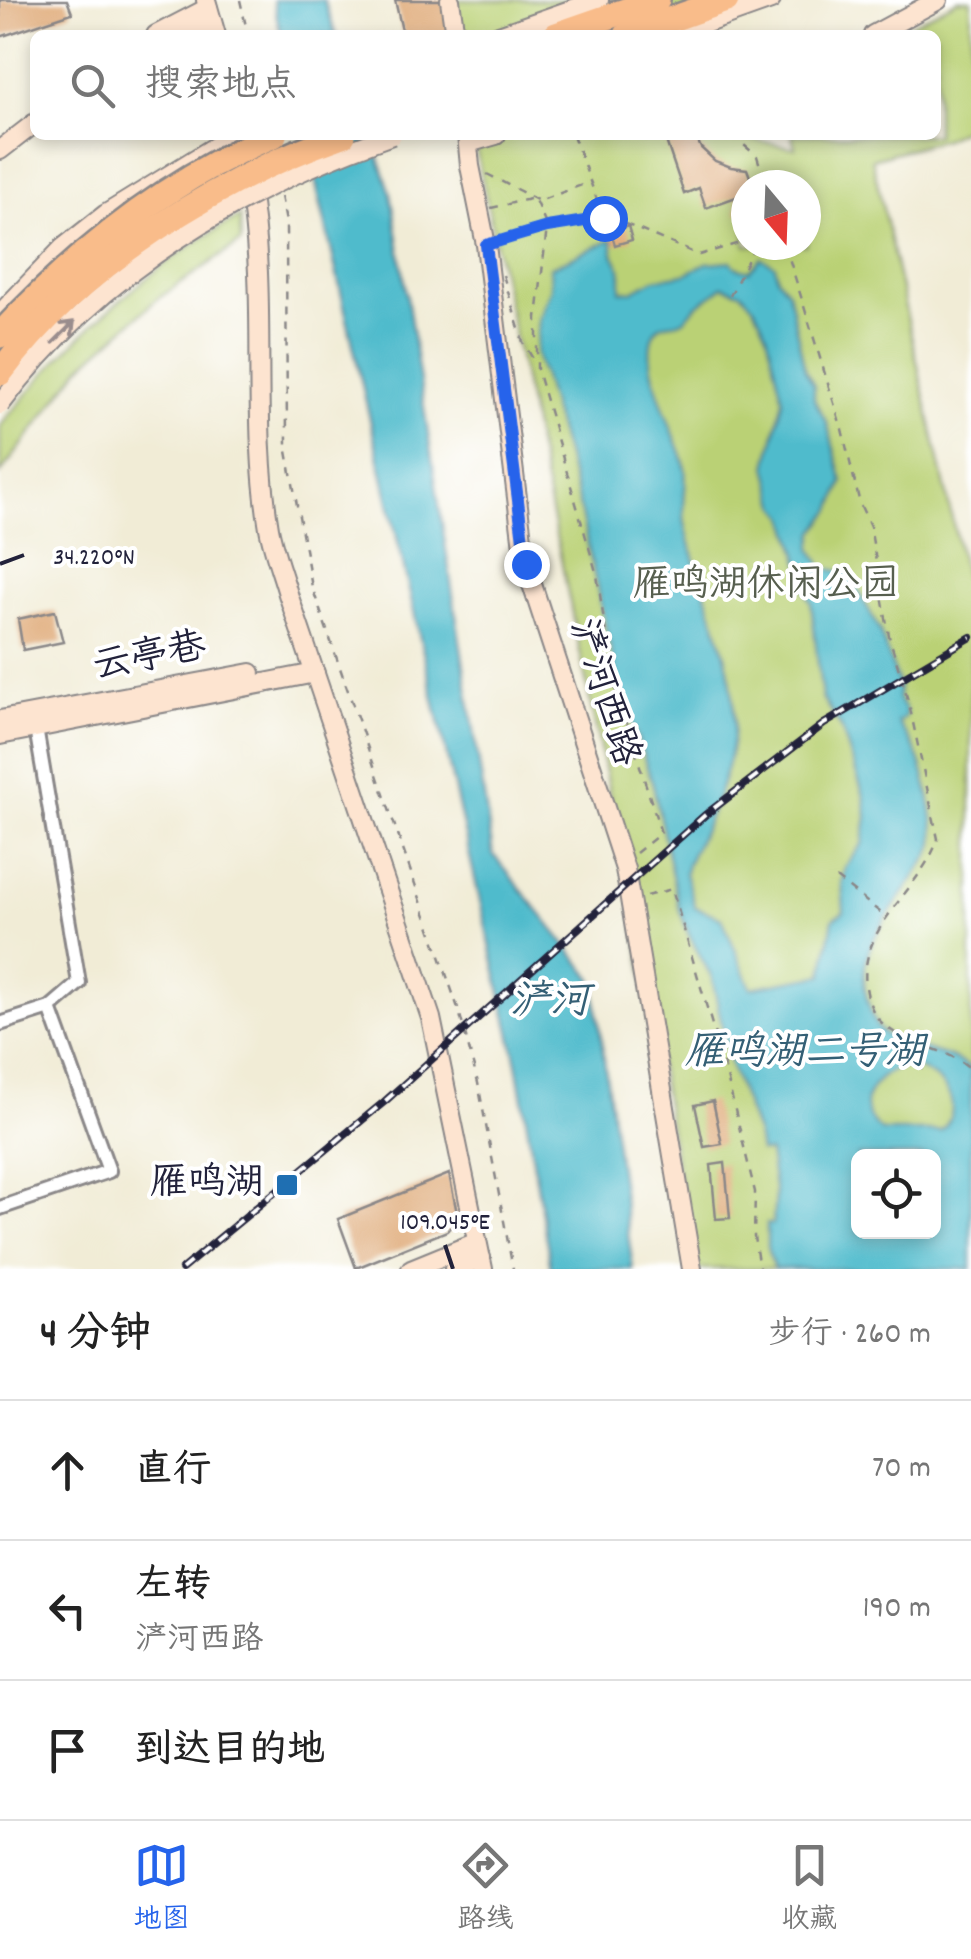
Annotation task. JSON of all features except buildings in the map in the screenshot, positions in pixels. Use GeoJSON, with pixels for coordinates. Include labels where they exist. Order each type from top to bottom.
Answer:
{"type":"FeatureCollection","features":[{"type":"Feature","properties":{"kind":"highway"},"geometry":{"type":"LineString","coordinates":[[570,30],[657,0]]}},
{"type":"Feature","properties":{"kind":"highway"},"geometry":{"type":"LineString","coordinates":[[641,30],[726,0]]}},
{"type":"Feature","properties":{"kind":"highway"},"geometry":{"type":"LineString","coordinates":[[0,335],[112,230],[172,188],[262,140]]}},
{"type":"Feature","properties":{"kind":"highway"},"geometry":{"type":"LineString","coordinates":[[0,373],[41,325],[87,282],[138,244],[252,172],[331,140]]}},
{"type":"Feature","properties":{"kind":"street"},"geometry":{"type":"LineString","coordinates":[[513,30],[599,0]]}},
{"type":"Feature","properties":{"kind":"street"},"geometry":{"type":"LineString","coordinates":[[687,30],[771,0]]}},
{"type":"Feature","properties":{"kind":"street"},"geometry":{"type":"LineString","coordinates":[[881,30],[938,0]]}},
{"type":"Feature","properties":{"kind":"street"},"geometry":{"type":"LineString","coordinates":[[454,1],[455,30]]}},
{"type":"Feature","properties":{"kind":"street"},"geometry":{"type":"LineString","coordinates":[[171,30],[210,17]]}},
{"type":"Feature","properties":{"kind":"street"},"geometry":{"type":"LineString","coordinates":[[0,135],[30,114]]}},
{"type":"Feature","properties":{"kind":"street"},"geometry":{"type":"LineString","coordinates":[[0,150],[30,127]]}},
{"type":"Feature","properties":{"kind":"street"},"geometry":{"type":"LineString","coordinates":[[0,314],[63,248],[106,214],[229,140]]}},
{"type":"Feature","properties":{"kind":"street"},"geometry":{"type":"LineString","coordinates":[[238,140],[256,226],[269,529],[431,1018],[480,1256]]}},
{"type":"Feature","properties":{"kind":"street"},"geometry":{"type":"LineString","coordinates":[[0,405],[22,375],[66,330],[152,255],[198,223],[268,185],[378,140]]}},
{"type":"Feature","properties":{"kind":"street","name":"浐河西路"},"geometry":{"type":"LineString","coordinates":[[468,140],[486,245],[526,564],[623,863],[692,1269]]}},
{"type":"Feature","properties":{"kind":"street"},"geometry":{"type":"LineString","coordinates":[[0,734],[313,668]]}},
{"type":"Feature","properties":{"kind":"street","name":"云亭巷"},"geometry":{"type":"LineString","coordinates":[[0,720],[313,668]]}},
{"type":"Feature","properties":{"kind":"street"},"geometry":{"type":"LineString","coordinates":[[0,1024],[50,1008],[79,983],[36,728]]}},
{"type":"Feature","properties":{"kind":"street"},"geometry":{"type":"LineString","coordinates":[[0,1208],[108,1171],[50,1008]]}},
{"type":"Feature","properties":{"kind":"street"},"geometry":{"type":"LineString","coordinates":[[411,1269],[480,1256]]}},
{"type":"Feature","properties":{"kind":"street"},"geometry":{"type":"LineString","coordinates":[[454,1269],[480,1256]]}},
{"type":"Feature","properties":{"kind":"path"},"geometry":{"type":"LineString","coordinates":[[240,0],[247,30]]}},
{"type":"Feature","properties":{"kind":"path"},"geometry":{"type":"LineString","coordinates":[[575,140],[604,218]]}},
{"type":"Feature","properties":{"kind":"path"},"geometry":{"type":"LineString","coordinates":[[738,140],[757,156],[761,170]]}},
{"type":"Feature","properties":{"kind":"path"},"geometry":{"type":"LineString","coordinates":[[470,166],[539,201],[590,182]]}},
{"type":"Feature","properties":{"kind":"path"},"geometry":{"type":"LineString","coordinates":[[280,187],[286,222],[287,451],[312,587],[459,1010],[478,1084],[513,1269]]}},
{"type":"Feature","properties":{"kind":"path"},"geometry":{"type":"LineString","coordinates":[[479,210],[534,198]]}},
{"type":"Feature","properties":{"kind":"path"},"geometry":{"type":"LineString","coordinates":[[534,198],[547,227],[537,365],[597,576],[613,680],[661,833],[623,863]]}},
{"type":"Feature","properties":{"kind":"path"},"geometry":{"type":"LineString","coordinates":[[486,245],[547,227],[608,217],[699,255],[731,246]]}},
{"type":"Feature","properties":{"kind":"path"},"geometry":{"type":"LineString","coordinates":[[730,296],[746,260]]}},
{"type":"Feature","properties":{"kind":"path"},"geometry":{"type":"LineString","coordinates":[[790,260],[842,429],[860,504],[870,526],[889,636],[938,839],[932,858],[874,936],[865,985],[879,1021],[901,1037],[956,1056],[971,1069]]}},
{"type":"Feature","properties":{"kind":"path"},"geometry":{"type":"LineString","coordinates":[[488,275],[506,275],[510,305],[523,342],[537,365]]}},
{"type":"Feature","properties":{"kind":"path"},"geometry":{"type":"LineString","coordinates":[[836,878],[886,916]]}},
{"type":"Feature","properties":{"kind":"path"},"geometry":{"type":"LineString","coordinates":[[630,901],[672,889],[755,1192],[758,1269]]}},
{"type":"Feature","properties":{"kind":"path"},"geometry":{"type":"LineString","coordinates":[[922,1070],[930,1046]]}},
{"type":"Feature","properties":{"kind":"green space"},"geometry":{"type":"Polygon","coordinates":[[[445,0],[702,0],[674,30],[451,30],[445,0]]]}},
{"type":"Feature","properties":{"kind":"green space","name":"雁鸣湖休闲公园"},"geometry":{"type":"Polygon","coordinates":[[[958,0],[971,0],[971,126],[941,140],[941,30],[901,30],[958,0]]]}},
{"type":"Feature","properties":{"kind":"green space","name":"雁鸣湖休闲公园"},"geometry":{"type":"Polygon","coordinates":[[[474,140],[755,140],[795,148],[793,140],[940,140],[872,159],[971,604],[971,1269],[694,1269],[625,869],[474,140]]]}},
{"type":"Feature","properties":{"kind":"green space"},"geometry":{"type":"Polygon","coordinates":[[[240,217],[241,242],[156,300],[81,367],[0,474],[1,425],[65,352],[151,275],[240,217]]]}},
{"type":"Feature","properties":{"kind":"water"},"geometry":{"type":"Polygon","coordinates":[[[273,0],[324,0],[334,30],[280,30],[273,0]]]}},
{"type":"Feature","properties":{"kind":"water","name":"浐河"},"geometry":{"type":"Polygon","coordinates":[[[306,140],[373,140],[391,193],[493,854],[593,979],[633,1269],[551,1269],[517,1063],[306,140]]]}},
{"type":"Feature","properties":{"kind":"water","name":"雁鸣湖二号湖"},"geometry":{"type":"Polygon","coordinates":[[[613,239],[613,254],[621,269],[621,291],[685,274],[707,263],[731,261],[735,267],[749,271],[759,260],[765,260],[775,265],[777,278],[788,291],[805,370],[827,423],[843,482],[832,510],[815,532],[812,549],[823,568],[849,573],[879,629],[899,686],[898,699],[906,711],[905,718],[898,722],[920,762],[934,824],[932,851],[871,946],[864,980],[867,998],[874,1021],[892,1039],[949,1056],[971,1070],[971,1269],[774,1269],[767,1248],[767,1224],[773,1224],[775,1195],[769,1152],[760,1152],[731,1067],[712,978],[679,908],[653,785],[616,675],[577,496],[536,353],[539,318],[551,288],[550,267],[613,239]],[[722,286],[685,319],[658,328],[651,344],[651,359],[659,396],[684,462],[685,523],[723,646],[733,696],[729,761],[685,873],[695,907],[722,918],[751,988],[823,975],[833,919],[844,912],[845,868],[863,843],[867,816],[841,727],[822,698],[811,602],[767,466],[783,400],[767,334],[755,308],[741,292],[722,286]],[[904,1065],[883,1076],[869,1093],[867,1112],[872,1121],[882,1131],[941,1131],[952,1109],[945,1089],[927,1073],[904,1065]]]}},
{"type":"Feature","properties":{"kind":"railway"},"geometry":{"type":"LineString","coordinates":[[182,1269],[384,1102],[705,815],[824,724],[971,637]]}},
{"type":"Feature","properties":{"kind":"place","name":"雁鸣湖"},"geometry":{"type":"Point","coordinates":[287,1185]}},
{"type":"Feature","properties":{"kind":"route"},"geometry":{"type":"LineString","coordinates":[[526,564],[486,245],[547,227],[604,218]]}}]}
